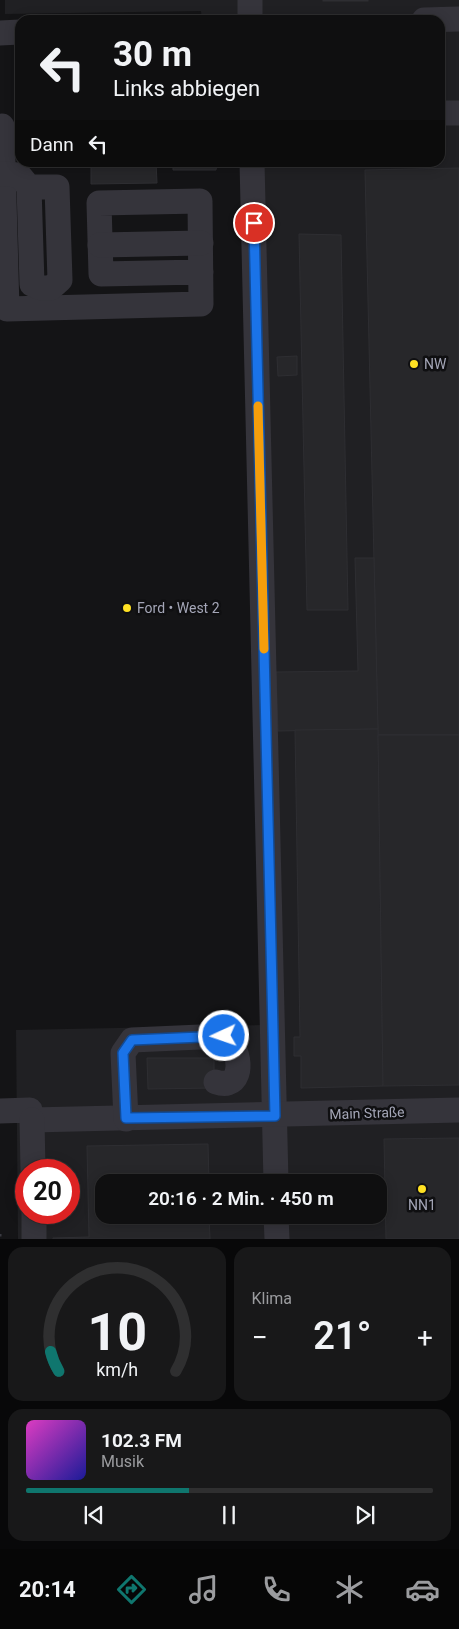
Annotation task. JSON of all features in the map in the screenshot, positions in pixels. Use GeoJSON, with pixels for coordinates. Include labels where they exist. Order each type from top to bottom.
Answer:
{"type":"FeatureCollection","features":[{"type":"Feature","properties":{"kind":"street"},"geometry":{"type":"LineString","coordinates":[[250,0],[250,15]]}},
{"type":"Feature","properties":{"kind":"street"},"geometry":{"type":"LineString","coordinates":[[445,19],[459,19]]}},
{"type":"Feature","properties":{"kind":"street"},"geometry":{"type":"LineString","coordinates":[[0,33],[15,32]]}},
{"type":"Feature","properties":{"kind":"street"},"geometry":{"type":"LineString","coordinates":[[445,113],[459,113]]}},
{"type":"Feature","properties":{"kind":"street"},"geometry":{"type":"LineString","coordinates":[[7,126],[3,174],[7,309],[201,304],[201,272],[200,243],[200,201],[99,203],[100,274],[201,272]]}},
{"type":"Feature","properties":{"kind":"street"},"geometry":{"type":"LineString","coordinates":[[252,167],[276,1174]]}},
{"type":"Feature","properties":{"kind":"street"},"geometry":{"type":"LineString","coordinates":[[3,174],[19,175],[29,187]]}},
{"type":"Feature","properties":{"kind":"street"},"geometry":{"type":"LineString","coordinates":[[100,245],[200,243]]}},
{"type":"Feature","properties":{"kind":"street"},"geometry":{"type":"LineString","coordinates":[[126,1118],[136,1083],[123,1053],[132,1040],[224,1036],[229,1039],[236,1051],[238,1073],[228,1083],[216,1082]]}},
{"type":"Feature","properties":{"kind":"street"},"geometry":{"type":"LineString","coordinates":[[0,1111],[30,1110],[33,1159]]}},
{"type":"Feature","properties":{"kind":"street","name":"Main Straße"},"geometry":{"type":"LineString","coordinates":[[32,1120],[275,1116],[459,1110]]}},
{"type":"Feature","properties":{"kind":"street"},"geometry":{"type":"LineString","coordinates":[[34,1224],[34,1239]]}},
{"type":"Feature","properties":{"kind":"street"},"geometry":{"type":"LineString","coordinates":[[276,1224],[277,1239]]}},
{"type":"Feature","properties":{"kind":"path"},"geometry":{"type":"LineString","coordinates":[[0,1234],[0,1239]]}},
{"type":"Feature","properties":{"kind":"shaded area"},"geometry":{"type":"Polygon","coordinates":[[[5,0],[459,0],[459,1239],[18,1239],[18,1224],[80,1224],[80,1159],[17,1159],[16,1030],[263,1025],[248,167],[445,167],[445,15],[201,15],[201,11],[5,14],[5,0]]]}},
{"type":"Feature","properties":{"kind":"building"},"geometry":{"type":"Polygon","coordinates":[[[368,0],[368,1],[323,1],[368,0]]]}},
{"type":"Feature","properties":{"kind":"building"},"geometry":{"type":"Polygon","coordinates":[[[91,167],[156,167],[157,183],[91,184],[91,167]]]}},
{"type":"Feature","properties":{"kind":"building"},"geometry":{"type":"Polygon","coordinates":[[[173,167],[216,167],[216,170],[173,170],[173,167]]]}},
{"type":"Feature","properties":{"kind":"building","name":"NW"},"geometry":{"type":"Polygon","coordinates":[[[459,168],[459,735],[378,735],[365,170],[459,168]]]}},
{"type":"Feature","properties":{"kind":"building"},"geometry":{"type":"Polygon","coordinates":[[[299,234],[341,235],[348,610],[307,610],[299,234]]]}},
{"type":"Feature","properties":{"kind":"building"},"geometry":{"type":"Polygon","coordinates":[[[297,356],[297,375],[278,376],[277,357],[297,356]]]}},
{"type":"Feature","properties":{"kind":"building"},"geometry":{"type":"Polygon","coordinates":[[[355,558],[374,558],[378,729],[278,731],[276,672],[358,671],[355,558]]]}},
{"type":"Feature","properties":{"kind":"building"},"geometry":{"type":"Polygon","coordinates":[[[378,729],[383,1086],[301,1088],[301,1056],[294,1056],[294,1037],[300,1037],[295,730],[378,729]]]}},
{"type":"Feature","properties":{"kind":"building"},"geometry":{"type":"Polygon","coordinates":[[[378,735],[459,735],[459,1085],[383,1086],[378,735]]]}},
{"type":"Feature","properties":{"kind":"building"},"geometry":{"type":"Polygon","coordinates":[[[147,1058],[214,1058],[214,1088],[148,1089],[147,1058]]]}},
{"type":"Feature","properties":{"kind":"building","name":"NN1"},"geometry":{"type":"Polygon","coordinates":[[[459,1138],[459,1239],[386,1239],[387,1174],[385,1174],[384,1139],[459,1138]]]}},
{"type":"Feature","properties":{"kind":"building"},"geometry":{"type":"Polygon","coordinates":[[[208,1144],[209,1174],[95,1174],[95,1224],[209,1224],[210,1239],[53,1239],[89,1237],[87,1146],[208,1144]]]}},
{"type":"Feature","properties":{"kind":"slow traffic"},"geometry":{"type":"LineString","coordinates":[[258,406],[264,649]]}},
{"type":"Feature","properties":{"kind":"place","name":"NW"},"geometry":{"type":"Point","coordinates":[414,364]}},
{"type":"Feature","properties":{"kind":"place","name":"Ford • West 2"},"geometry":{"type":"Point","coordinates":[127,608]}},
{"type":"Feature","properties":{"kind":"place","name":"NN1"},"geometry":{"type":"Point","coordinates":[422,1189]}},
{"type":"Feature","properties":{"kind":"route"},"geometry":{"type":"LineString","coordinates":[[224,1036],[132,1040],[123,1053],[126,1118],[275,1116],[254,223]]}}]}
